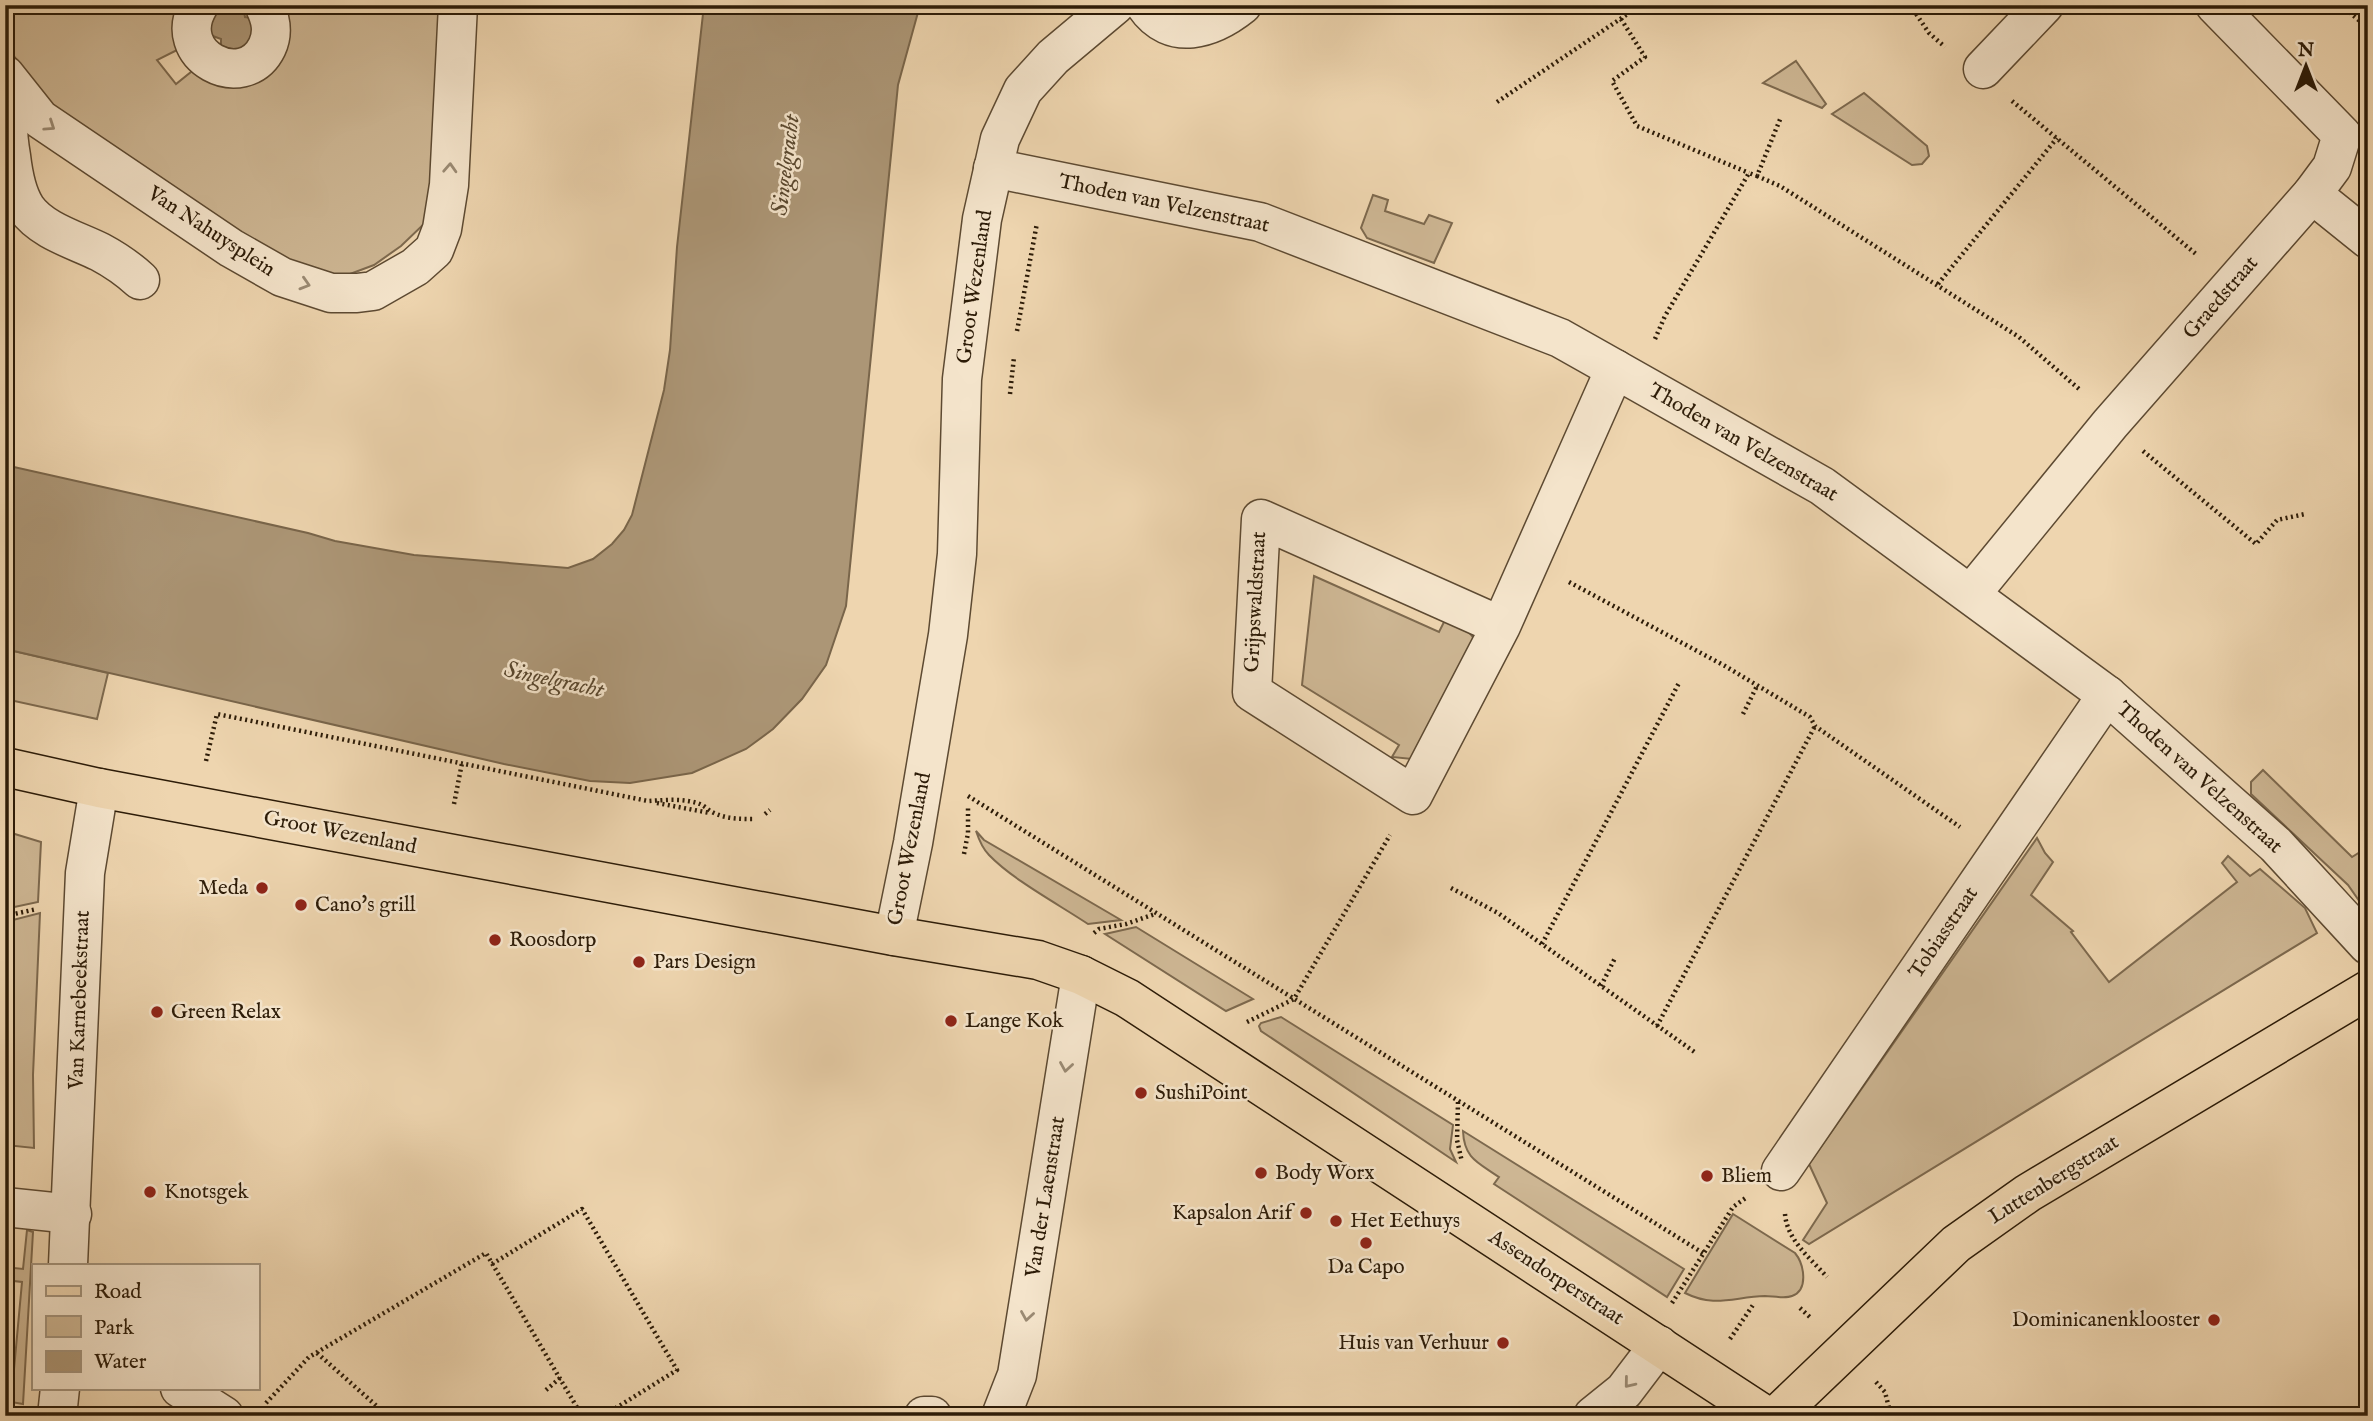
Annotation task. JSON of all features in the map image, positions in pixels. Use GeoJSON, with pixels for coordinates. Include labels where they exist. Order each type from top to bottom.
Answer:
{"type":"FeatureCollection","features":[{"type":"Feature","properties":{"kind":"main road","name":"Groot Wezenland"},"geometry":{"type":"LineString","coordinates":[[5,767],[99,788],[894,936]]}},
{"type":"Feature","properties":{"kind":"main road","name":"Assendorperstraat"},"geometry":{"type":"LineString","coordinates":[[894,936],[1038,960],[1081,975],[1127,998],[1766,1416]]}},
{"type":"Feature","properties":{"kind":"main road","name":"Luttenbergstraat"},"geometry":{"type":"LineString","coordinates":[[1776,1416],[1956,1244],[2028,1193],[2368,990]]}},
{"type":"Feature","properties":{"kind":"street"},"geometry":{"type":"LineString","coordinates":[[199,5],[192,19],[191,33],[195,47],[215,65],[228,68],[242,67],[254,62],[264,52],[272,28],[270,15],[264,5]]}},
{"type":"Feature","properties":{"kind":"street","name":"Van Nahuysplein"},"geometry":{"type":"LineString","coordinates":[[9,81],[40,119],[231,248],[282,277],[331,293],[373,291],[415,267],[434,250],[442,229],[449,185],[458,5]]}},
{"type":"Feature","properties":{"kind":"street","name":"Groot Wezenland"},"geometry":{"type":"LineString","coordinates":[[894,936],[913,843],[948,635],[957,554],[962,379],[982,219],[993,168],[1000,139],[1024,90],[1053,57],[1115,5]]}},
{"type":"Feature","properties":{"kind":"street"},"geometry":{"type":"LineString","coordinates":[[1145,5],[1169,26],[1191,29],[1214,24],[1242,5]]}},
{"type":"Feature","properties":{"kind":"street"},"geometry":{"type":"LineString","coordinates":[[1983,69],[2044,5]]}},
{"type":"Feature","properties":{"kind":"street","name":"Graedstraat"},"geometry":{"type":"LineString","coordinates":[[1971,594],[2110,424],[2312,194],[2332,167],[2342,135],[2215,5]]}},
{"type":"Feature","properties":{"kind":"street","name":"Van Nahuysplein"},"geometry":{"type":"LineString","coordinates":[[9,81],[9,147],[14,180],[26,208],[50,229],[102,253],[140,280]]}},
{"type":"Feature","properties":{"kind":"street","name":"Thoden van Velzenstraat"},"geometry":{"type":"LineString","coordinates":[[993,168],[1260,222],[1560,338],[1822,486],[2107,695],[2276,845],[2368,945]]}},
{"type":"Feature","properties":{"kind":"street"},"geometry":{"type":"LineString","coordinates":[[2312,194],[2368,239]]}},
{"type":"Feature","properties":{"kind":"street"},"geometry":{"type":"LineString","coordinates":[[1413,794],[1501,626],[1530,561],[1625,375]]}},
{"type":"Feature","properties":{"kind":"street","name":"Grijpswaldstraat"},"geometry":{"type":"LineString","coordinates":[[1413,794],[1252,692],[1261,519],[1501,626]]}},
{"type":"Feature","properties":{"kind":"street","name":"Tobiasstraat"},"geometry":{"type":"LineString","coordinates":[[1782,1171],[2107,695]]}},
{"type":"Feature","properties":{"kind":"street","name":"Van Karnebeekstraat"},"geometry":{"type":"LineString","coordinates":[[68,1264],[85,873],[99,788]]}},
{"type":"Feature","properties":{"kind":"street","name":"Van der Laenstraat"},"geometry":{"type":"LineString","coordinates":[[1001,1416],[1017,1375],[1081,975]]}},
{"type":"Feature","properties":{"kind":"street"},"geometry":{"type":"LineString","coordinates":[[5,1207],[72,1214]]}},
{"type":"Feature","properties":{"kind":"street"},"geometry":{"type":"LineString","coordinates":[[1593,1416],[1624,1391],[1659,1345]]}},
{"type":"Feature","properties":{"kind":"street"},"geometry":{"type":"LineString","coordinates":[[57,1416],[60,1390]]}},
{"type":"Feature","properties":{"kind":"street"},"geometry":{"type":"LineString","coordinates":[[183,1390],[224,1416]]}},
{"type":"Feature","properties":{"kind":"street"},"geometry":{"type":"LineString","coordinates":[[925,1416],[932,1416]]}},
{"type":"Feature","properties":{"kind":"path"},"geometry":{"type":"LineString","coordinates":[[1497,102],[1641,5]]}},
{"type":"Feature","properties":{"kind":"path"},"geometry":{"type":"LineString","coordinates":[[1910,5],[1929,33],[1949,50]]}},
{"type":"Feature","properties":{"kind":"path"},"geometry":{"type":"LineString","coordinates":[[2342,5],[2368,28]]}},
{"type":"Feature","properties":{"kind":"path"},"geometry":{"type":"LineString","coordinates":[[1621,19],[1646,57],[1612,80],[1637,126],[1780,186],[2019,337],[2082,392],[2110,424],[2256,544],[2277,520],[2305,514]]}},
{"type":"Feature","properties":{"kind":"path"},"geometry":{"type":"LineString","coordinates":[[2009,98],[2196,254]]}},
{"type":"Feature","properties":{"kind":"path"},"geometry":{"type":"LineString","coordinates":[[1757,176],[1781,117]]}},
{"type":"Feature","properties":{"kind":"path"},"geometry":{"type":"LineString","coordinates":[[1938,284],[2057,138]]}},
{"type":"Feature","properties":{"kind":"path"},"geometry":{"type":"LineString","coordinates":[[1625,375],[1665,316],[1749,173]]}},
{"type":"Feature","properties":{"kind":"path"},"geometry":{"type":"LineString","coordinates":[[1530,561],[1725,666],[1810,717],[1815,726],[1998,854]]}},
{"type":"Feature","properties":{"kind":"path"},"geometry":{"type":"LineString","coordinates":[[1542,944],[1680,681]]}},
{"type":"Feature","properties":{"kind":"path"},"geometry":{"type":"LineString","coordinates":[[1743,715],[1757,686]]}},
{"type":"Feature","properties":{"kind":"path"},"geometry":{"type":"LineString","coordinates":[[206,761],[217,715],[734,819],[754,819]]}},
{"type":"Feature","properties":{"kind":"path"},"geometry":{"type":"LineString","coordinates":[[1657,1026],[1815,726]]}},
{"type":"Feature","properties":{"kind":"path"},"geometry":{"type":"LineString","coordinates":[[454,804],[462,763]]}},
{"type":"Feature","properties":{"kind":"path"},"geometry":{"type":"LineString","coordinates":[[1234,1027],[1294,999],[1413,794]]}},
{"type":"Feature","properties":{"kind":"path"},"geometry":{"type":"LineString","coordinates":[[968,796],[1703,1254]]}},
{"type":"Feature","properties":{"kind":"path"},"geometry":{"type":"LineString","coordinates":[[765,814],[770,810]]}},
{"type":"Feature","properties":{"kind":"path"},"geometry":{"type":"LineString","coordinates":[[1451,888],[1498,913],[1696,1053]]}},
{"type":"Feature","properties":{"kind":"path"},"geometry":{"type":"LineString","coordinates":[[5,916],[40,909]]}},
{"type":"Feature","properties":{"kind":"path"},"geometry":{"type":"LineString","coordinates":[[1601,986],[1615,958]]}},
{"type":"Feature","properties":{"kind":"path"},"geometry":{"type":"LineString","coordinates":[[1458,1101],[1457,1140],[1464,1168]]}},
{"type":"Feature","properties":{"kind":"path"},"geometry":{"type":"LineString","coordinates":[[1670,1306],[1733,1207],[1782,1171]]}},
{"type":"Feature","properties":{"kind":"path"},"geometry":{"type":"LineString","coordinates":[[1782,1171],[1786,1227],[1800,1248],[1827,1277]]}},
{"type":"Feature","properties":{"kind":"path"},"geometry":{"type":"LineString","coordinates":[[492,1264],[582,1209],[677,1370],[611,1414],[603,1416]]}},
{"type":"Feature","properties":{"kind":"path"},"geometry":{"type":"LineString","coordinates":[[263,1406],[309,1357],[486,1253],[582,1416]]}},
{"type":"Feature","properties":{"kind":"path"},"geometry":{"type":"LineString","coordinates":[[317,1353],[388,1416]]}},
{"type":"Feature","properties":{"kind":"path"},"geometry":{"type":"LineString","coordinates":[[545,1390],[560,1378]]}},
{"type":"Feature","properties":{"kind":"green space"},"geometry":{"type":"Polygon","coordinates":[[[5,5],[187,5],[185,46],[157,60],[176,84],[274,5],[446,5],[426,222],[401,246],[374,265],[350,274],[330,275],[274,255],[51,106],[5,44],[5,5]]]}},
{"type":"Feature","properties":{"kind":"green space"},"geometry":{"type":"Polygon","coordinates":[[[1796,61],[1826,104],[1822,108],[1763,83],[1796,61]]]}},
{"type":"Feature","properties":{"kind":"green space"},"geometry":{"type":"Polygon","coordinates":[[[1864,93],[1927,146],[1929,156],[1922,164],[1912,165],[1832,114],[1864,93]]]}},
{"type":"Feature","properties":{"kind":"green space"},"geometry":{"type":"Polygon","coordinates":[[[1373,195],[1388,200],[1385,211],[1424,224],[1429,215],[1452,223],[1434,263],[1367,238],[1361,228],[1373,195]]]}},
{"type":"Feature","properties":{"kind":"green space"},"geometry":{"type":"Polygon","coordinates":[[[1314,576],[1439,632],[1445,620],[1466,630],[1473,637],[1475,641],[1412,759],[1392,757],[1399,745],[1302,685],[1314,576]]]}},
{"type":"Feature","properties":{"kind":"green space"},"geometry":{"type":"Polygon","coordinates":[[[5,649],[108,673],[97,719],[5,699],[5,649]]]}},
{"type":"Feature","properties":{"kind":"green space"},"geometry":{"type":"Polygon","coordinates":[[[2263,770],[2352,857],[2368,847],[2368,901],[2362,905],[2348,885],[2251,794],[2251,782],[2263,770]]]}},
{"type":"Feature","properties":{"kind":"green space"},"geometry":{"type":"Polygon","coordinates":[[[5,831],[41,842],[38,902],[5,909],[5,831]]]}},
{"type":"Feature","properties":{"kind":"green space"},"geometry":{"type":"Polygon","coordinates":[[[976,831],[984,840],[1121,920],[1088,924],[1023,883],[999,864],[984,850],[976,831]]]}},
{"type":"Feature","properties":{"kind":"green space"},"geometry":{"type":"Polygon","coordinates":[[[2037,838],[2053,862],[2031,895],[2073,931],[2071,932],[2109,982],[2237,882],[2222,863],[2228,856],[2250,876],[2260,869],[2305,908],[2317,933],[1809,1244],[1803,1240],[1827,1203],[1809,1164],[2037,838]]]}},
{"type":"Feature","properties":{"kind":"green space"},"geometry":{"type":"Polygon","coordinates":[[[40,913],[33,1075],[34,1148],[5,1147],[5,922],[40,913]]]}},
{"type":"Feature","properties":{"kind":"green space"},"geometry":{"type":"Polygon","coordinates":[[[1136,927],[1253,999],[1226,1011],[1105,934],[1136,927]]]}},
{"type":"Feature","properties":{"kind":"green space"},"geometry":{"type":"Polygon","coordinates":[[[1281,1017],[1453,1125],[1450,1149],[1456,1162],[1261,1031],[1261,1023],[1281,1017]]]}},
{"type":"Feature","properties":{"kind":"green space"},"geometry":{"type":"Polygon","coordinates":[[[1463,1131],[1684,1269],[1667,1297],[1494,1184],[1499,1177],[1479,1164],[1470,1154],[1463,1131]]]}},
{"type":"Feature","properties":{"kind":"green space"},"geometry":{"type":"Polygon","coordinates":[[[1733,1214],[1795,1253],[1803,1276],[1803,1283],[1797,1293],[1786,1297],[1765,1296],[1715,1301],[1685,1293],[1733,1214]]]}},
{"type":"Feature","properties":{"kind":"green space"},"geometry":{"type":"Polygon","coordinates":[[[27,1230],[33,1232],[23,1404],[11,1402],[22,1282],[5,1280],[5,1267],[23,1269],[27,1230]]]}},
{"type":"Feature","properties":{"kind":"water"},"geometry":{"type":"Polygon","coordinates":[[[222,5],[243,5],[245,17],[252,18],[259,27],[241,52],[221,46],[221,39],[210,35],[206,24],[215,13],[219,13],[222,5]]]}},
{"type":"Feature","properties":{"kind":"water","name":"Singelgracht"},"geometry":{"type":"Polygon","coordinates":[[[704,5],[920,5],[898,85],[846,606],[826,665],[802,699],[773,729],[746,749],[692,773],[630,783],[590,781],[504,764],[5,649],[5,465],[335,541],[414,555],[568,568],[593,559],[612,544],[632,515],[664,390],[704,5]]]}},
{"type":"Feature","properties":{"kind":"place","name":"Meda"},"geometry":{"type":"Point","coordinates":[262,888]}},
{"type":"Feature","properties":{"kind":"place","name":"Cano's grill"},"geometry":{"type":"Point","coordinates":[301,905]}},
{"type":"Feature","properties":{"kind":"place","name":"Roosdorp"},"geometry":{"type":"Point","coordinates":[495,940]}},
{"type":"Feature","properties":{"kind":"place","name":"Pars Design"},"geometry":{"type":"Point","coordinates":[639,962]}},
{"type":"Feature","properties":{"kind":"place","name":"Green Relax"},"geometry":{"type":"Point","coordinates":[157,1012]}},
{"type":"Feature","properties":{"kind":"place","name":"Lange Kok"},"geometry":{"type":"Point","coordinates":[951,1021]}},
{"type":"Feature","properties":{"kind":"place","name":"SushiPoint"},"geometry":{"type":"Point","coordinates":[1141,1093]}},
{"type":"Feature","properties":{"kind":"place","name":"Body Worx"},"geometry":{"type":"Point","coordinates":[1261,1173]}},
{"type":"Feature","properties":{"kind":"place","name":"Bliem"},"geometry":{"type":"Point","coordinates":[1707,1176]}},
{"type":"Feature","properties":{"kind":"place","name":"Knotsgek"},"geometry":{"type":"Point","coordinates":[150,1192]}},
{"type":"Feature","properties":{"kind":"place","name":"Kapsalon Arif"},"geometry":{"type":"Point","coordinates":[1306,1213]}},
{"type":"Feature","properties":{"kind":"place","name":"Het Eethuys"},"geometry":{"type":"Point","coordinates":[1336,1221]}},
{"type":"Feature","properties":{"kind":"place","name":"Da Capo"},"geometry":{"type":"Point","coordinates":[1366,1243]}},
{"type":"Feature","properties":{"kind":"place","name":"Dominicanenklooster"},"geometry":{"type":"Point","coordinates":[2214,1320]}},
{"type":"Feature","properties":{"kind":"place","name":"Huis van Verhuur"},"geometry":{"type":"Point","coordinates":[1503,1343]}}]}
